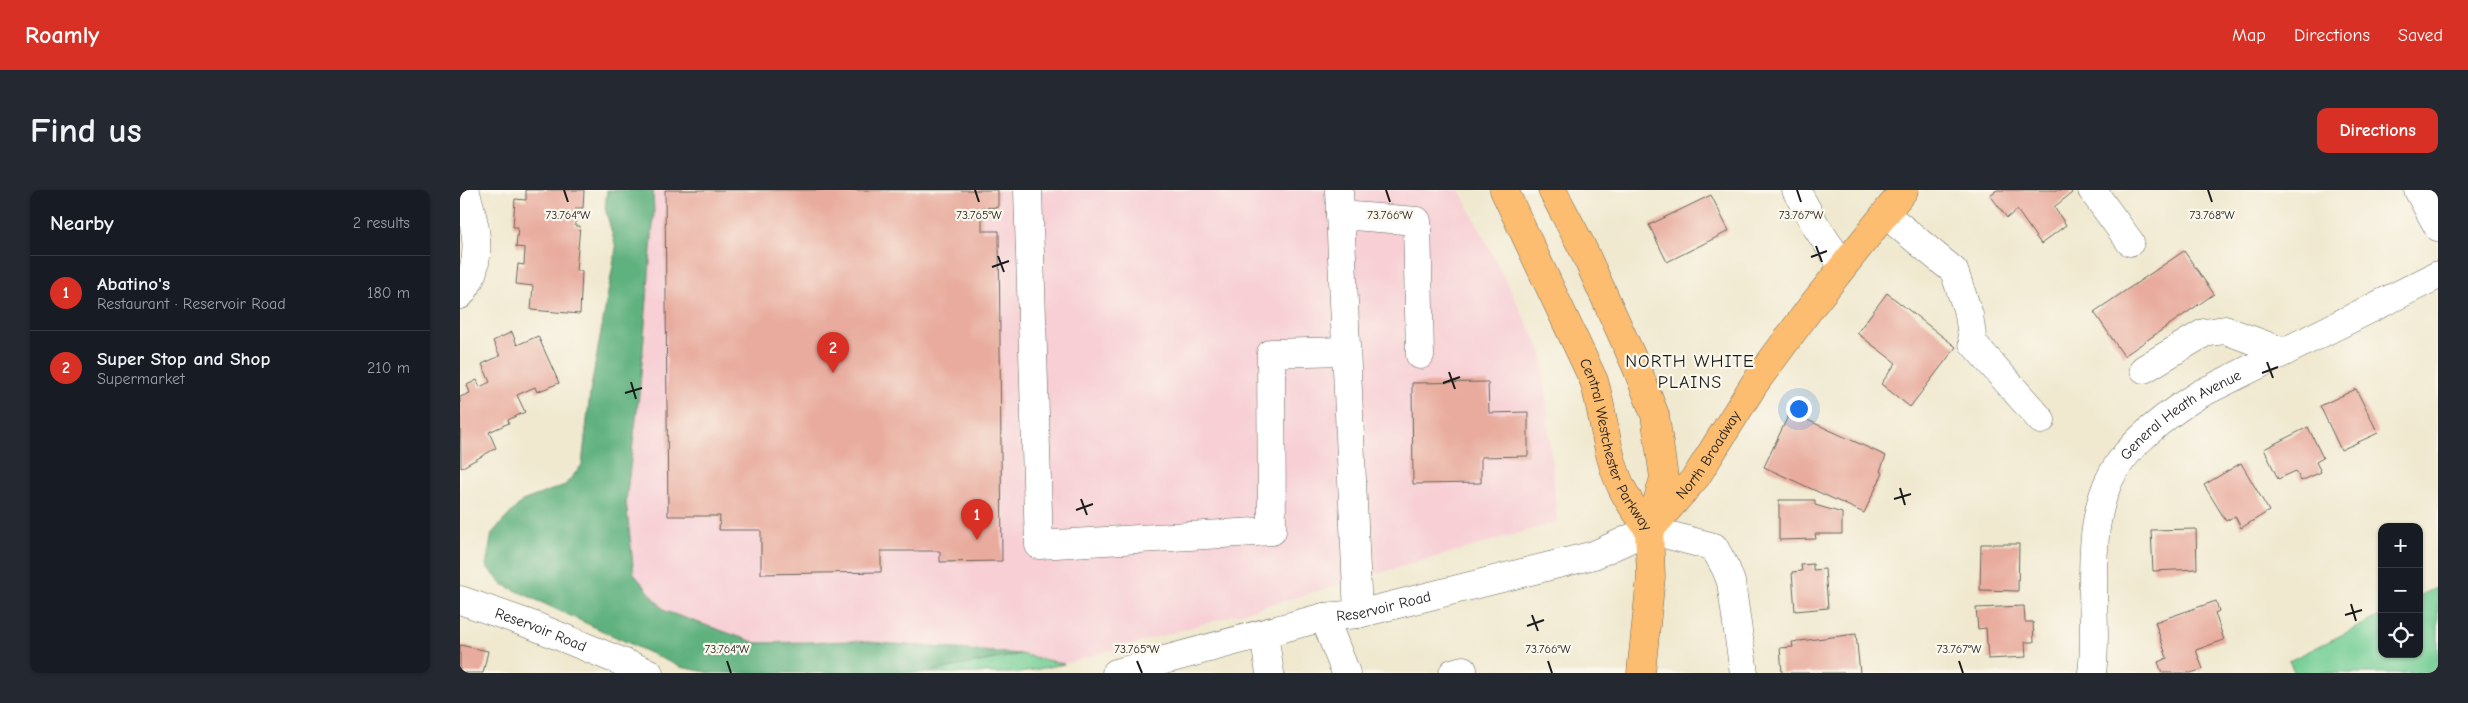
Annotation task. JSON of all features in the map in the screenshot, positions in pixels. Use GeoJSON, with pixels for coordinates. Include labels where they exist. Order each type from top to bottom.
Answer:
{"type":"FeatureCollection","features":[{"type":"Feature","properties":{"kind":"main road","name":"Central Westchester Parkway"},"geometry":{"type":"LineString","coordinates":[[1504,190],[1594,381],[1603,411],[1610,453],[1625,494],[1650,530]]}},
{"type":"Feature","properties":{"kind":"main road","name":"Central Westchester Parkway"},"geometry":{"type":"LineString","coordinates":[[1552,190],[1582,247],[1636,366],[1655,416],[1664,478],[1650,530]]}},
{"type":"Feature","properties":{"kind":"main road","name":"North Broadway"},"geometry":{"type":"LineString","coordinates":[[1650,530],[1696,476],[1755,383],[1843,266],[1904,190]]}},
{"type":"Feature","properties":{"kind":"main road"},"geometry":{"type":"LineString","coordinates":[[1641,673],[1651,577],[1650,530]]}},
{"type":"Feature","properties":{"kind":"street"},"geometry":{"type":"LineString","coordinates":[[460,294],[475,267],[478,239],[465,190]]}},
{"type":"Feature","properties":{"kind":"street"},"geometry":{"type":"LineString","coordinates":[[1028,190],[1039,544],[1272,531],[1272,353],[1345,351]]}},
{"type":"Feature","properties":{"kind":"street"},"geometry":{"type":"LineString","coordinates":[[1796,190],[1817,228],[1843,266]]}},
{"type":"Feature","properties":{"kind":"street"},"geometry":{"type":"LineString","coordinates":[[2092,190],[2130,242]]}},
{"type":"Feature","properties":{"kind":"street"},"geometry":{"type":"LineString","coordinates":[[2418,190],[2438,227]]}},
{"type":"Feature","properties":{"kind":"street"},"geometry":{"type":"LineString","coordinates":[[1358,614],[1340,203],[1417,221],[1420,355]]}},
{"type":"Feature","properties":{"kind":"street"},"geometry":{"type":"LineString","coordinates":[[1885,214],[1954,271],[1969,316],[1973,343],[2042,420]]}},
{"type":"Feature","properties":{"kind":"street","name":"General Heath Avenue"},"geometry":{"type":"LineString","coordinates":[[2092,673],[2095,654],[2094,539],[2108,483],[2144,434],[2168,413],[2198,395],[2438,275]]}},
{"type":"Feature","properties":{"kind":"street"},"geometry":{"type":"LineString","coordinates":[[2144,369],[2204,334],[2225,330],[2284,352]]}},
{"type":"Feature","properties":{"kind":"street"},"geometry":{"type":"LineString","coordinates":[[1650,530],[1714,547],[1726,568],[1731,582],[1744,673]]}},
{"type":"Feature","properties":{"kind":"street","name":"Reservoir Road"},"geometry":{"type":"LineString","coordinates":[[1116,673],[1324,618],[1358,614],[1594,555],[1650,530]]}},
{"type":"Feature","properties":{"kind":"street","name":"Reservoir Road"},"geometry":{"type":"LineString","coordinates":[[460,600],[532,625],[649,673]]}},
{"type":"Feature","properties":{"kind":"street"},"geometry":{"type":"LineString","coordinates":[[1324,618],[1346,673]]}},
{"type":"Feature","properties":{"kind":"street"},"geometry":{"type":"LineString","coordinates":[[1264,635],[1270,673]]}},
{"type":"Feature","properties":{"kind":"shaded area"},"geometry":{"type":"Polygon","coordinates":[[[653,190],[1460,190],[1542,353],[1557,522],[1064,664],[1020,654],[856,641],[757,643],[665,611],[634,574],[626,501],[640,386],[654,213],[653,190]]]}},
{"type":"Feature","properties":{"kind":"green space"},"geometry":{"type":"Polygon","coordinates":[[[607,190],[653,190],[654,213],[640,386],[626,501],[634,574],[665,611],[757,643],[856,641],[1020,654],[923,673],[711,673],[680,667],[502,584],[486,566],[492,533],[522,501],[565,485],[582,465],[590,393],[616,248],[605,208],[607,190]]]}},
{"type":"Feature","properties":{"kind":"green space"},"geometry":{"type":"Polygon","coordinates":[[[2438,587],[2438,673],[2295,673],[2289,661],[2378,617],[2378,658],[2423,658],[2423,594],[2438,587]]]}},
{"type":"Feature","properties":{"kind":"green space"},"geometry":{"type":"Polygon","coordinates":[[[1020,654],[1064,664],[1019,673],[923,673],[1020,654]]]}},
{"type":"Feature","properties":{"kind":"building"},"geometry":{"type":"Polygon","coordinates":[[[526,190],[584,190],[583,208],[576,208],[575,226],[580,226],[576,271],[582,271],[580,314],[531,310],[533,286],[516,284],[518,264],[524,265],[525,248],[516,247],[518,227],[513,227],[515,199],[526,200],[526,190]]]}},
{"type":"Feature","properties":{"kind":"building"},"geometry":{"type":"Polygon","coordinates":[[[665,190],[998,190],[998,207],[982,208],[982,231],[999,231],[1002,561],[940,562],[940,551],[881,551],[881,572],[761,574],[761,530],[719,530],[720,516],[668,516],[665,190]]]}},
{"type":"Feature","properties":{"kind":"building"},"geometry":{"type":"Polygon","coordinates":[[[1997,190],[2070,190],[2072,193],[2054,207],[2066,225],[2041,244],[2017,210],[2007,218],[1990,195],[1997,190]]]}},
{"type":"Feature","properties":{"kind":"building"},"geometry":{"type":"Polygon","coordinates":[[[1711,195],[1729,231],[1667,262],[1649,225],[1711,195]]]}},
{"type":"Feature","properties":{"kind":"building"},"geometry":{"type":"Polygon","coordinates":[[[2184,251],[2214,294],[2124,356],[2094,312],[2184,251]]]}},
{"type":"Feature","properties":{"kind":"building"},"geometry":{"type":"Polygon","coordinates":[[[1887,293],[1956,347],[1910,407],[1881,384],[1896,363],[1857,333],[1887,293]]]}},
{"type":"Feature","properties":{"kind":"building"},"geometry":{"type":"Polygon","coordinates":[[[512,332],[517,345],[538,336],[559,383],[537,392],[535,387],[517,395],[525,412],[508,420],[509,423],[489,432],[496,448],[461,468],[460,397],[470,393],[467,385],[477,380],[480,387],[490,382],[482,364],[500,356],[493,341],[512,332]]]}},
{"type":"Feature","properties":{"kind":"building"},"geometry":{"type":"Polygon","coordinates":[[[1488,382],[1489,413],[1528,412],[1528,456],[1481,457],[1481,483],[1413,484],[1412,383],[1488,382]]]}},
{"type":"Feature","properties":{"kind":"building"},"geometry":{"type":"Polygon","coordinates":[[[2356,389],[2378,433],[2341,450],[2320,406],[2356,389]]]}},
{"type":"Feature","properties":{"kind":"building"},"geometry":{"type":"Polygon","coordinates":[[[1790,412],[1886,456],[1880,471],[1883,473],[1864,513],[1764,467],[1790,412]]]}},
{"type":"Feature","properties":{"kind":"building"},"geometry":{"type":"Polygon","coordinates":[[[2308,427],[2323,458],[2316,462],[2321,472],[2301,481],[2296,471],[2278,479],[2264,449],[2308,427]]]}},
{"type":"Feature","properties":{"kind":"building"},"geometry":{"type":"Polygon","coordinates":[[[2241,463],[2269,511],[2241,528],[2235,516],[2226,521],[2204,485],[2241,463]]]}},
{"type":"Feature","properties":{"kind":"building"},"geometry":{"type":"Polygon","coordinates":[[[1779,500],[1815,500],[1815,505],[1842,513],[1842,534],[1815,534],[1816,539],[1779,540],[1779,500]]]}},
{"type":"Feature","properties":{"kind":"building"},"geometry":{"type":"Polygon","coordinates":[[[2196,529],[2197,569],[2153,571],[2151,530],[2196,529]]]}},
{"type":"Feature","properties":{"kind":"building"},"geometry":{"type":"Polygon","coordinates":[[[1981,544],[2019,544],[2018,591],[1980,590],[1981,544]]]}},
{"type":"Feature","properties":{"kind":"building"},"geometry":{"type":"Polygon","coordinates":[[[1813,564],[1813,570],[1825,569],[1828,608],[1795,611],[1792,572],[1802,571],[1801,565],[1813,564]]]}},
{"type":"Feature","properties":{"kind":"building"},"geometry":{"type":"Polygon","coordinates":[[[2216,601],[2219,611],[2215,613],[2224,640],[2196,650],[2203,669],[2191,673],[2162,673],[2158,662],[2167,658],[2155,622],[2216,601]]]}},
{"type":"Feature","properties":{"kind":"building"},"geometry":{"type":"Polygon","coordinates":[[[2024,606],[2025,622],[2033,622],[2034,642],[2025,642],[2026,657],[1988,659],[1986,628],[1978,629],[1976,608],[2024,606]]]}},
{"type":"Feature","properties":{"kind":"building"},"geometry":{"type":"Polygon","coordinates":[[[1856,634],[1860,673],[1782,673],[1780,648],[1793,647],[1792,642],[1856,634]]]}},
{"type":"Feature","properties":{"kind":"building"},"geometry":{"type":"Polygon","coordinates":[[[460,645],[488,651],[483,673],[460,673],[460,645]]]}},
{"type":"Feature","properties":{"kind":"place","name":"Super Stop and Shop"},"geometry":{"type":"Point","coordinates":[833,373]}},
{"type":"Feature","properties":{"kind":"place","name":"Abatino's"},"geometry":{"type":"Point","coordinates":[977,540]}},
{"type":"Feature","properties":{"kind":"district","name":"NORTH WHITE PLAINS"},"geometry":{"type":"Point","coordinates":[1690,371]}}]}
